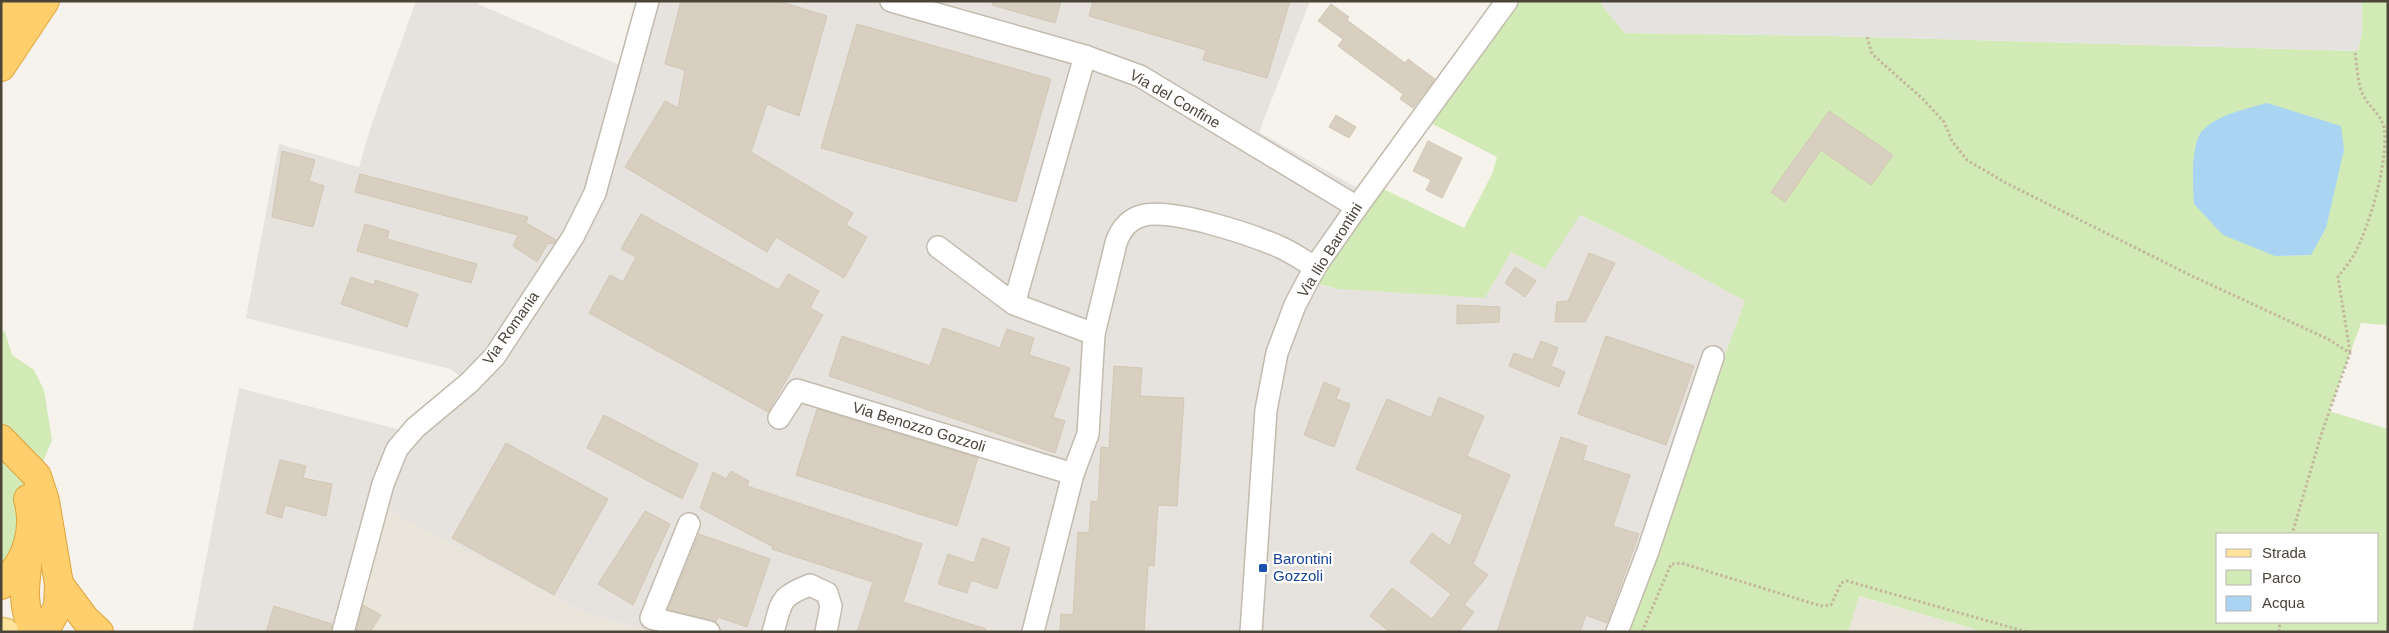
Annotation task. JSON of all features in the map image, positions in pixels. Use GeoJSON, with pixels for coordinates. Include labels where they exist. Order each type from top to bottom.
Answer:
{"type":"FeatureCollection","features":[{"type":"Feature","properties":{"kind":"highway"},"geometry":{"type":"LineString","coordinates":[[1,28],[19,1]]}},
{"type":"Feature","properties":{"kind":"highway"},"geometry":{"type":"LineString","coordinates":[[1,67],[45,1]]}},
{"type":"Feature","properties":{"kind":"highway"},"geometry":{"type":"LineString","coordinates":[[1,439],[36,476],[45,501],[59,584],[58,607],[44,632]]}},
{"type":"Feature","properties":{"kind":"highway"},"geometry":{"type":"LineString","coordinates":[[1,451],[8,456],[24,482],[30,505],[30,544],[25,604],[29,621],[36,632]]}},
{"type":"Feature","properties":{"kind":"highway"},"geometry":{"type":"LineString","coordinates":[[1,585],[13,572],[30,544]]}},
{"type":"Feature","properties":{"kind":"highway"},"geometry":{"type":"LineString","coordinates":[[59,584],[85,619],[99,632]]}},
{"type":"Feature","properties":{"kind":"main road"},"geometry":{"type":"LineString","coordinates":[[1,631],[6,632]]}},
{"type":"Feature","properties":{"kind":"street","name":"Via Romania"},"geometry":{"type":"LineString","coordinates":[[343,632],[383,484],[397,449],[415,428],[470,382],[495,356],[573,238],[595,193],[648,1]]}},
{"type":"Feature","properties":{"kind":"street","name":"Via del Confine"},"geometry":{"type":"LineString","coordinates":[[891,1],[1085,56],[1140,76],[1356,207]]}},
{"type":"Feature","properties":{"kind":"street","name":"Via Ilio Barontini"},"geometry":{"type":"LineString","coordinates":[[1251,632],[1262,446],[1269,386],[1280,343],[1295,305],[1315,267],[1356,207],[1507,1]]}},
{"type":"Feature","properties":{"kind":"street"},"geometry":{"type":"LineString","coordinates":[[1014,304],[1085,56]]}},
{"type":"Feature","properties":{"kind":"street"},"geometry":{"type":"LineString","coordinates":[[1033,632],[1073,474],[1088,434],[1094,334],[1116,243],[1124,227],[1142,216],[1164,214],[1218,227],[1279,247],[1315,267]]}},
{"type":"Feature","properties":{"kind":"street"},"geometry":{"type":"LineString","coordinates":[[938,247],[1014,304],[1094,334]]}},
{"type":"Feature","properties":{"kind":"street"},"geometry":{"type":"LineString","coordinates":[[1617,632],[1648,551],[1713,357]]}},
{"type":"Feature","properties":{"kind":"street","name":"Via Benozzo Gozzoli"},"geometry":{"type":"LineString","coordinates":[[780,418],[797,390],[1073,474]]}},
{"type":"Feature","properties":{"kind":"street"},"geometry":{"type":"LineString","coordinates":[[689,524],[651,618],[709,632]]}},
{"type":"Feature","properties":{"kind":"street"},"geometry":{"type":"LineString","coordinates":[[773,632],[783,599],[794,591],[810,586],[827,593],[831,606],[826,632]]}},
{"type":"Feature","properties":{"kind":"path"},"geometry":{"type":"LineString","coordinates":[[1867,37],[1872,54],[1923,99],[1944,122],[1952,140],[1968,160],[2006,183],[2192,276],[2328,340],[2350,353]]}},
{"type":"Feature","properties":{"kind":"path"},"geometry":{"type":"LineString","coordinates":[[2292,533],[2320,440],[2350,353],[2338,277],[2353,256],[2362,236],[2383,166],[2384,127],[2376,109],[2364,97],[2361,90],[2355,51]]}},
{"type":"Feature","properties":{"kind":"path"},"geometry":{"type":"LineString","coordinates":[[1642,632],[1671,564],[1681,563],[1821,606],[1831,605],[1841,583],[1847,581],[2027,632]]}},
{"type":"Feature","properties":{"kind":"shaded area"},"geometry":{"type":"Polygon","coordinates":[[[416,1],[478,1],[478,4],[629,69],[648,1],[1310,1],[1259,132],[1366,193],[1307,282],[1338,289],[1485,298],[1511,252],[1545,269],[1579,215],[1634,241],[1745,301],[1623,632],[652,632],[582,612],[377,505],[340,628],[275,606],[266,632],[192,632],[239,388],[401,430],[469,382],[450,369],[246,318],[279,144],[359,167],[371,126],[416,1]]]}},
{"type":"Feature","properties":{"kind":"shaded area"},"geometry":{"type":"Polygon","coordinates":[[[1601,1],[2362,1],[2362,33],[2358,51],[1830,36],[1625,33],[1603,7],[1601,1]]]}},
{"type":"Feature","properties":{"kind":"shaded area"},"geometry":{"type":"Polygon","coordinates":[[[377,505],[582,612],[652,632],[266,632],[274,606],[340,627],[377,505]]]}},
{"type":"Feature","properties":{"kind":"shaded area"},"geometry":{"type":"Polygon","coordinates":[[[1858,596],[1985,632],[1848,632],[1858,596]]]}},
{"type":"Feature","properties":{"kind":"green space"},"geometry":{"type":"Polygon","coordinates":[[[1507,1],[1601,1],[1603,7],[1625,33],[1830,36],[2355,51],[2362,33],[2362,1],[2388,1],[2388,325],[2361,323],[2329,411],[2388,429],[2388,632],[1985,632],[1859,596],[1848,632],[1623,632],[1745,301],[1634,241],[1580,215],[1545,269],[1511,252],[1485,298],[1338,289],[1307,281],[1373,184],[1464,228],[1492,174],[1497,157],[1421,118],[1507,1]],[[2326,228],[2275,256],[2310,255],[2326,228]]]}},
{"type":"Feature","properties":{"kind":"green space"},"geometry":{"type":"Polygon","coordinates":[[[1,330],[5,332],[12,355],[34,370],[44,390],[52,440],[37,476],[1,439],[1,330]]]}},
{"type":"Feature","properties":{"kind":"green space"},"geometry":{"type":"Polygon","coordinates":[[[1,451],[11,461],[20,475],[27,490],[30,505],[1,585],[1,451]]]}},
{"type":"Feature","properties":{"kind":"water"},"geometry":{"type":"Polygon","coordinates":[[[2267,103],[2341,126],[2344,150],[2326,228],[2311,255],[2275,256],[2223,235],[2194,204],[2194,154],[2199,136],[2203,130],[2225,116],[2267,103]]]}},
{"type":"Feature","properties":{"kind":"building"},"geometry":{"type":"Polygon","coordinates":[[[681,1],[778,1],[827,16],[799,116],[767,104],[751,152],[853,213],[846,225],[867,237],[844,278],[776,237],[767,252],[625,167],[665,101],[678,108],[685,70],[665,64],[681,1]]]}},
{"type":"Feature","properties":{"kind":"building"},"geometry":{"type":"Polygon","coordinates":[[[993,1],[1061,1],[1055,23],[992,5],[993,1]]]}},
{"type":"Feature","properties":{"kind":"building"},"geometry":{"type":"Polygon","coordinates":[[[1093,1],[1290,1],[1267,78],[1203,60],[1206,50],[1089,16],[1093,1]]]}},
{"type":"Feature","properties":{"kind":"building"},"geometry":{"type":"Polygon","coordinates":[[[1331,4],[1349,17],[1347,20],[1405,63],[1408,59],[1435,79],[1413,108],[1400,99],[1403,94],[1338,46],[1343,39],[1318,21],[1331,4]]]}},
{"type":"Feature","properties":{"kind":"building"},"geometry":{"type":"Polygon","coordinates":[[[857,24],[1051,79],[1016,202],[821,148],[857,24]]]}},
{"type":"Feature","properties":{"kind":"building"},"geometry":{"type":"Polygon","coordinates":[[[1829,111],[1893,155],[1871,185],[1821,150],[1785,202],[1771,192],[1829,111]]]}},
{"type":"Feature","properties":{"kind":"building"},"geometry":{"type":"Polygon","coordinates":[[[1336,115],[1356,127],[1349,138],[1329,127],[1336,115]]]}},
{"type":"Feature","properties":{"kind":"building"},"geometry":{"type":"Polygon","coordinates":[[[1428,141],[1462,158],[1442,198],[1426,190],[1431,180],[1413,171],[1428,141]]]}},
{"type":"Feature","properties":{"kind":"building"},"geometry":{"type":"Polygon","coordinates":[[[282,151],[315,160],[309,181],[324,186],[313,227],[272,217],[282,151]]]}},
{"type":"Feature","properties":{"kind":"building"},"geometry":{"type":"Polygon","coordinates":[[[360,174],[528,217],[526,223],[556,240],[554,244],[548,243],[537,262],[513,246],[518,235],[355,192],[360,174]]]}},
{"type":"Feature","properties":{"kind":"building"},"geometry":{"type":"Polygon","coordinates":[[[641,214],[779,290],[788,274],[819,291],[810,308],[823,315],[768,412],[589,313],[610,275],[623,282],[636,257],[621,249],[641,214]]]}},
{"type":"Feature","properties":{"kind":"building"},"geometry":{"type":"Polygon","coordinates":[[[365,224],[389,231],[387,239],[477,264],[471,283],[357,251],[365,224]]]}},
{"type":"Feature","properties":{"kind":"building"},"geometry":{"type":"Polygon","coordinates":[[[1589,253],[1615,263],[1585,322],[1555,322],[1557,302],[1568,301],[1589,253]]]}},
{"type":"Feature","properties":{"kind":"building"},"geometry":{"type":"Polygon","coordinates":[[[1515,267],[1536,281],[1525,297],[1505,283],[1515,267]]]}},
{"type":"Feature","properties":{"kind":"building"},"geometry":{"type":"Polygon","coordinates":[[[351,277],[374,285],[375,280],[418,294],[407,327],[341,304],[351,277]]]}},
{"type":"Feature","properties":{"kind":"building"},"geometry":{"type":"Polygon","coordinates":[[[1457,305],[1500,307],[1499,322],[1457,324],[1457,305]]]}},
{"type":"Feature","properties":{"kind":"building"},"geometry":{"type":"Polygon","coordinates":[[[943,328],[1000,348],[1007,329],[1034,338],[1029,355],[1070,368],[1053,417],[1065,421],[1055,453],[829,376],[842,336],[930,366],[943,328]]]}},
{"type":"Feature","properties":{"kind":"building"},"geometry":{"type":"Polygon","coordinates":[[[1606,336],[1694,366],[1666,445],[1578,414],[1606,336]]]}},
{"type":"Feature","properties":{"kind":"building"},"geometry":{"type":"Polygon","coordinates":[[[1541,341],[1558,348],[1551,366],[1565,372],[1559,387],[1509,366],[1514,353],[1533,360],[1541,341]]]}},
{"type":"Feature","properties":{"kind":"building"},"geometry":{"type":"Polygon","coordinates":[[[1114,366],[1142,368],[1140,396],[1184,398],[1177,506],[1158,505],[1154,566],[1148,565],[1144,632],[1060,632],[1061,614],[1073,615],[1078,532],[1089,533],[1091,501],[1098,502],[1101,447],[1109,448],[1114,366]]]}},
{"type":"Feature","properties":{"kind":"building"},"geometry":{"type":"Polygon","coordinates":[[[1324,382],[1340,389],[1336,399],[1350,404],[1334,447],[1304,435],[1324,382]]]}},
{"type":"Feature","properties":{"kind":"building"},"geometry":{"type":"Polygon","coordinates":[[[1439,397],[1484,416],[1467,456],[1510,475],[1473,564],[1488,575],[1464,605],[1474,612],[1459,632],[1390,632],[1370,616],[1392,588],[1432,619],[1451,594],[1410,562],[1432,533],[1450,546],[1463,515],[1356,469],[1387,399],[1431,418],[1439,397]]]}},
{"type":"Feature","properties":{"kind":"building"},"geometry":{"type":"Polygon","coordinates":[[[817,409],[978,458],[957,526],[796,475],[817,409]]]}},
{"type":"Feature","properties":{"kind":"building"},"geometry":{"type":"Polygon","coordinates":[[[604,415],[698,464],[682,499],[587,448],[604,415]]]}},
{"type":"Feature","properties":{"kind":"building"},"geometry":{"type":"Polygon","coordinates":[[[1561,437],[1587,446],[1583,460],[1630,475],[1613,526],[1639,534],[1607,623],[1586,615],[1580,632],[1497,632],[1561,437]]]}},
{"type":"Feature","properties":{"kind":"building"},"geometry":{"type":"Polygon","coordinates":[[[506,443],[608,499],[554,595],[452,538],[506,443]]]}},
{"type":"Feature","properties":{"kind":"building"},"geometry":{"type":"Polygon","coordinates":[[[280,460],[306,466],[303,478],[332,484],[326,516],[285,505],[282,518],[266,513],[280,460]]]}},
{"type":"Feature","properties":{"kind":"building"},"geometry":{"type":"Polygon","coordinates":[[[731,471],[749,481],[747,486],[922,544],[903,602],[986,629],[985,632],[857,632],[873,582],[772,549],[773,547],[700,508],[713,472],[726,479],[731,471]]]}},
{"type":"Feature","properties":{"kind":"building"},"geometry":{"type":"Polygon","coordinates":[[[645,511],[670,524],[633,605],[598,584],[645,511]]]}},
{"type":"Feature","properties":{"kind":"building"},"geometry":{"type":"Polygon","coordinates":[[[699,534],[770,559],[747,627],[718,617],[716,622],[668,609],[699,534]]]}},
{"type":"Feature","properties":{"kind":"building"},"geometry":{"type":"Polygon","coordinates":[[[982,538],[1010,548],[997,589],[971,580],[967,593],[938,584],[948,554],[974,563],[982,538]]]}},
{"type":"Feature","properties":{"kind":"building"},"geometry":{"type":"Polygon","coordinates":[[[363,605],[381,615],[370,632],[356,632],[363,605]]]}},
{"type":"Feature","properties":{"kind":"building"},"geometry":{"type":"Polygon","coordinates":[[[274,606],[332,624],[331,632],[266,632],[274,606]]]}},
{"type":"Feature","properties":{"kind":"place","name":"Barontini Gozzoli"},"geometry":{"type":"Point","coordinates":[1263,568]}}]}
